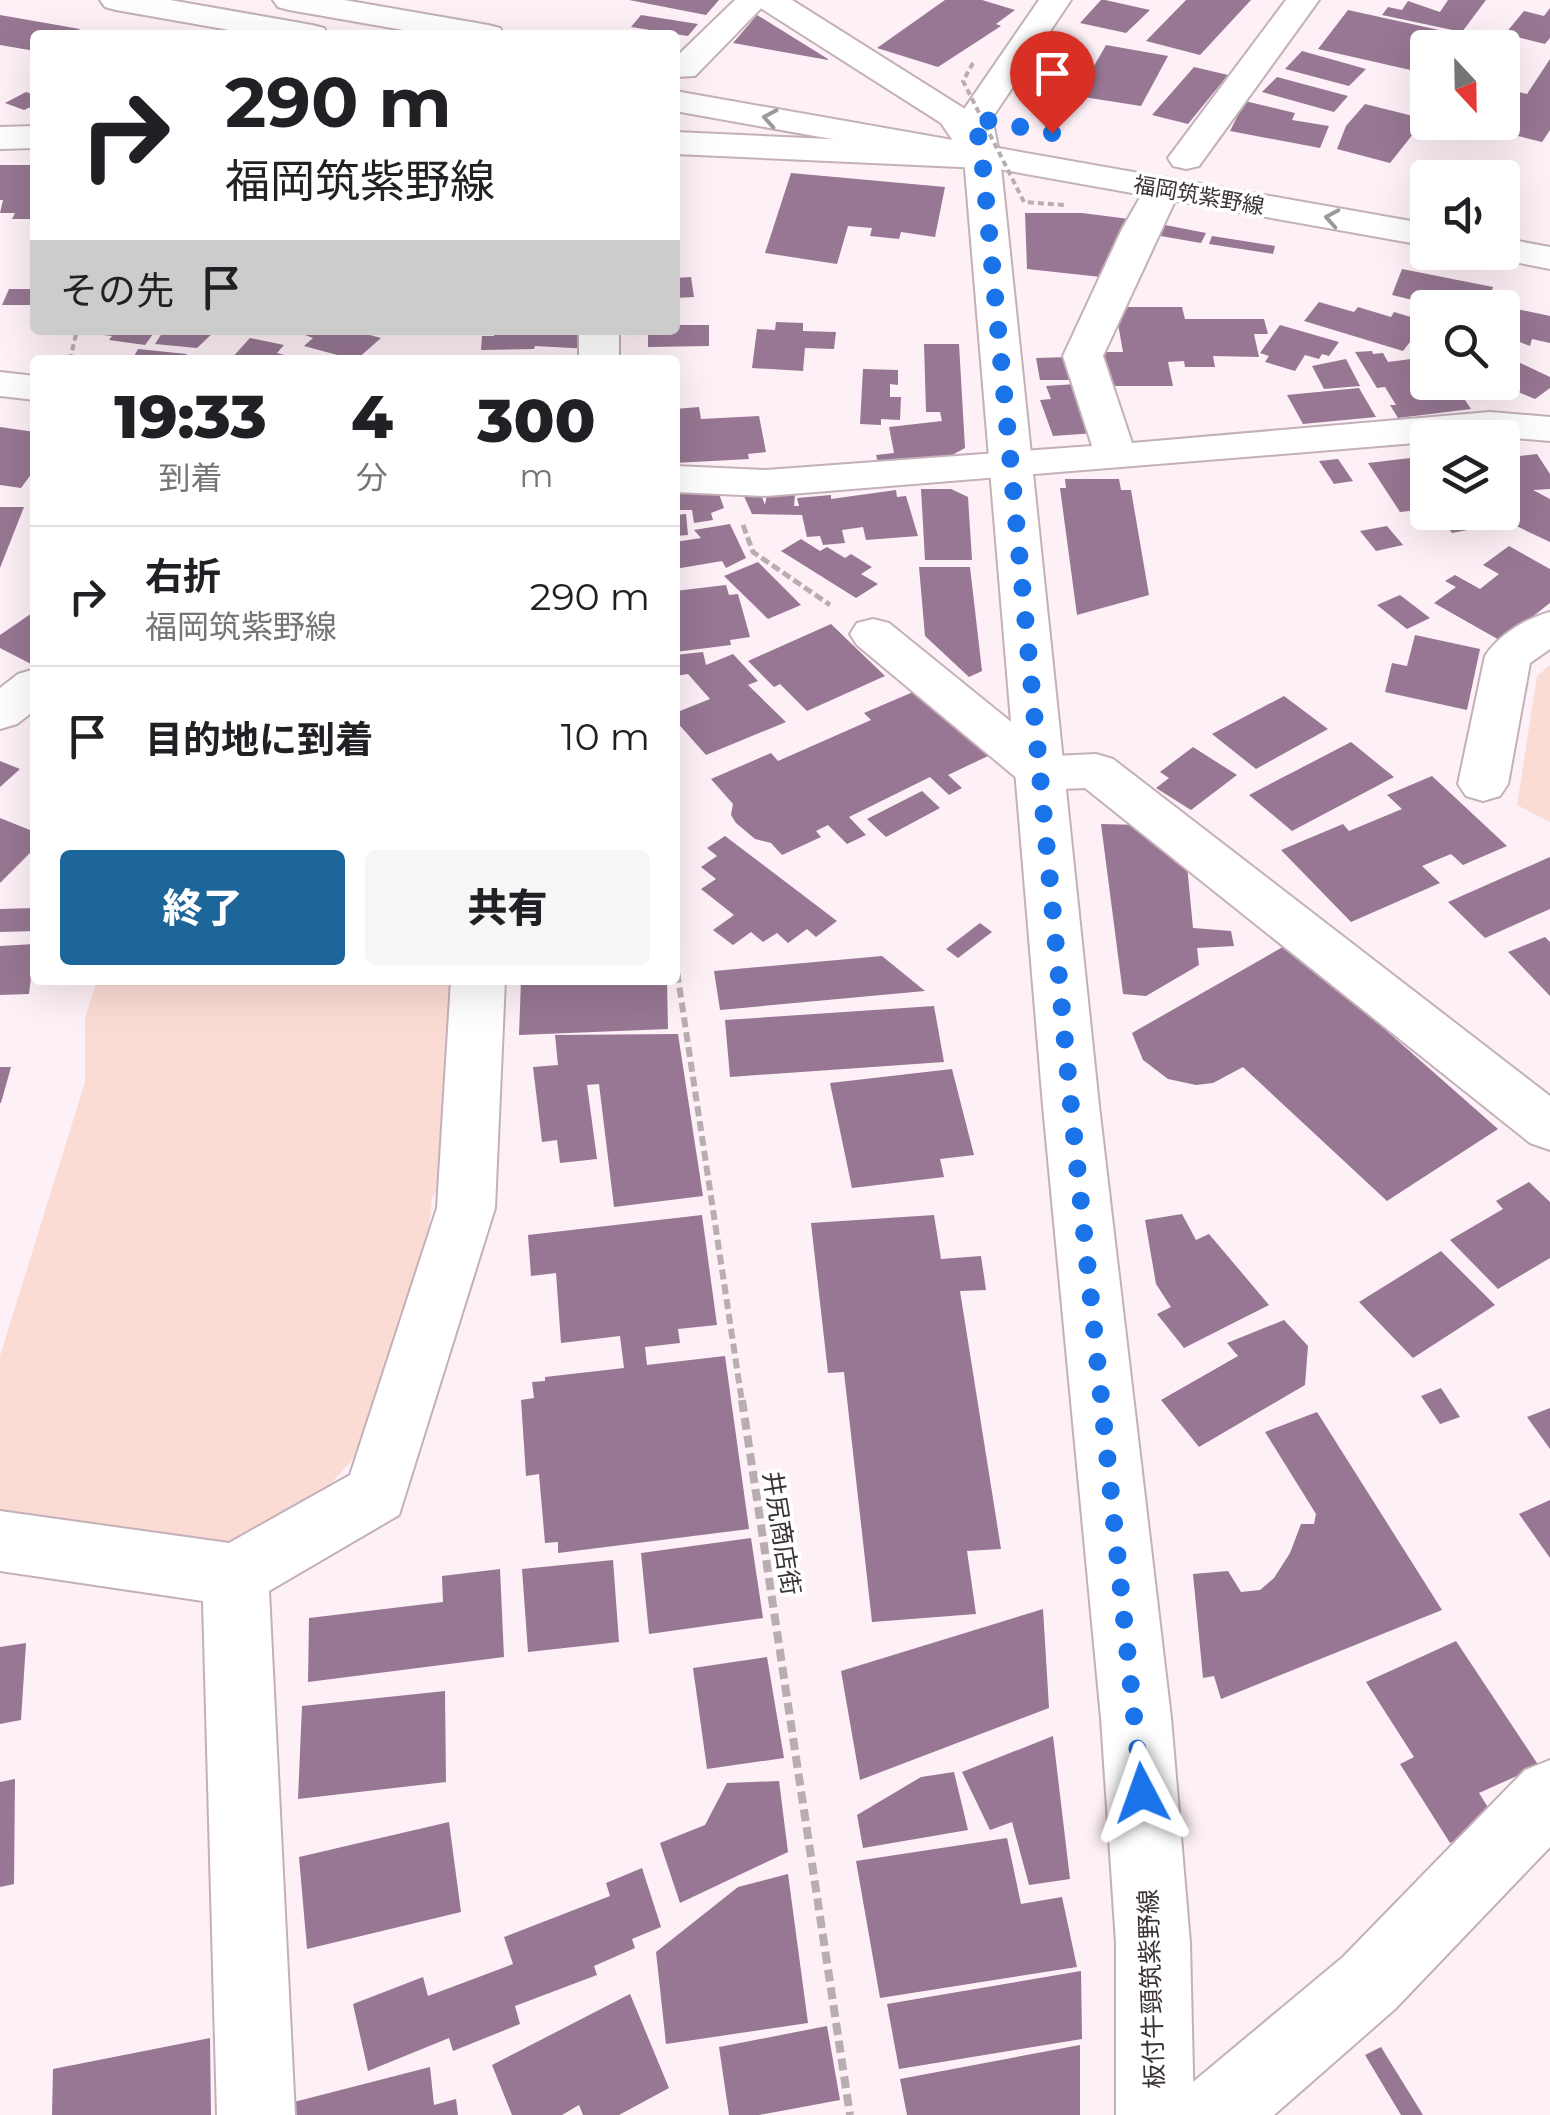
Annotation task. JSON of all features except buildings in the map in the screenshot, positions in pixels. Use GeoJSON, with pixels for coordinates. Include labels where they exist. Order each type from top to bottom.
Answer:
{"type":"FeatureCollection","features":[{"type":"Feature","properties":{"kind":"street"},"geometry":{"type":"LineString","coordinates":[[116,0],[284,30]]}},
{"type":"Feature","properties":{"kind":"street"},"geometry":{"type":"LineString","coordinates":[[289,0],[375,7],[468,30]]}},
{"type":"Feature","properties":{"kind":"street"},"geometry":{"type":"LineString","coordinates":[[680,77],[753,0]]}},
{"type":"Feature","properties":{"kind":"street"},"geometry":{"type":"LineString","coordinates":[[770,0],[981,129]]}},
{"type":"Feature","properties":{"kind":"street"},"geometry":{"type":"LineString","coordinates":[[981,129],[1055,0]]}},
{"type":"Feature","properties":{"kind":"street"},"geometry":{"type":"LineString","coordinates":[[1116,457],[1082,356],[1124,271],[1142,222],[1303,0]]}},
{"type":"Feature","properties":{"kind":"street","name":"福岡筑紫野線"},"geometry":{"type":"LineString","coordinates":[[680,79],[847,97],[1410,232]]}},
{"type":"Feature","properties":{"kind":"street","name":"福岡筑紫野線"},"geometry":{"type":"LineString","coordinates":[[680,79],[981,129]]}},
{"type":"Feature","properties":{"kind":"street"},"geometry":{"type":"LineString","coordinates":[[680,144],[981,129]]}},
{"type":"Feature","properties":{"kind":"street","name":"板付牛頸筑紫野線"},"geometry":{"type":"LineString","coordinates":[[981,129],[1071,1106],[1136,1718],[1153,1943],[1155,2115]]}},
{"type":"Feature","properties":{"kind":"street"},"geometry":{"type":"LineString","coordinates":[[0,138],[30,137]]}},
{"type":"Feature","properties":{"kind":"street","name":"福岡筑紫野線"},"geometry":{"type":"LineString","coordinates":[[1148,151],[1174,173],[1410,200]]}},
{"type":"Feature","properties":{"kind":"street"},"geometry":{"type":"LineString","coordinates":[[1520,219],[1550,224]]}},
{"type":"Feature","properties":{"kind":"street"},"geometry":{"type":"LineString","coordinates":[[1520,252],[1550,258]]}},
{"type":"Feature","properties":{"kind":"street"},"geometry":{"type":"LineString","coordinates":[[0,384],[30,387]]}},
{"type":"Feature","properties":{"kind":"street"},"geometry":{"type":"LineString","coordinates":[[680,478],[766,483],[1490,424],[1550,429]]}},
{"type":"Feature","properties":{"kind":"street"},"geometry":{"type":"LineString","coordinates":[[1482,784],[1508,656],[1550,627]]}},
{"type":"Feature","properties":{"kind":"street"},"geometry":{"type":"LineString","coordinates":[[872,634],[1042,773],[1096,771],[1550,1128]]}},
{"type":"Feature","properties":{"kind":"street"},"geometry":{"type":"LineString","coordinates":[[0,713],[30,689]]}},
{"type":"Feature","properties":{"kind":"street"},"geometry":{"type":"LineString","coordinates":[[0,1541],[235,1576],[376,1494],[466,1208],[478,985]]}},
{"type":"Feature","properties":{"kind":"street"},"geometry":{"type":"LineString","coordinates":[[235,1576],[256,2115]]}},
{"type":"Feature","properties":{"kind":"street"},"geometry":{"type":"LineString","coordinates":[[1215,2115],[1369,1983],[1550,1795]]}},
{"type":"Feature","properties":{"kind":"path"},"geometry":{"type":"LineString","coordinates":[[973,62],[963,81],[1024,202],[1064,205]]}},
{"type":"Feature","properties":{"kind":"path"},"geometry":{"type":"LineString","coordinates":[[728,481],[753,552],[872,634]]}},
{"type":"Feature","properties":{"kind":"path","name":"井尻商店街"},"geometry":{"type":"LineString","coordinates":[[679,985],[850,2115]]}},
{"type":"Feature","properties":{"kind":"shaded area"},"geometry":{"type":"Polygon","coordinates":[[[1550,665],[1550,822],[1517,805],[1537,676],[1550,665]]]}},
{"type":"Feature","properties":{"kind":"shaded area"},"geometry":{"type":"Polygon","coordinates":[[[95,985],[458,985],[446,1176],[432,1198],[426,1258],[371,1439],[317,1499],[225,1548],[166,1541],[73,1520],[0,1520],[0,1356],[85,1082],[85,1018],[95,985]]]}},
{"type":"Feature","properties":{"kind":"route"},"geometry":{"type":"LineString","coordinates":[[1052,133],[975,118],[982,157],[1071,1106],[1142,1793]]}}]}
